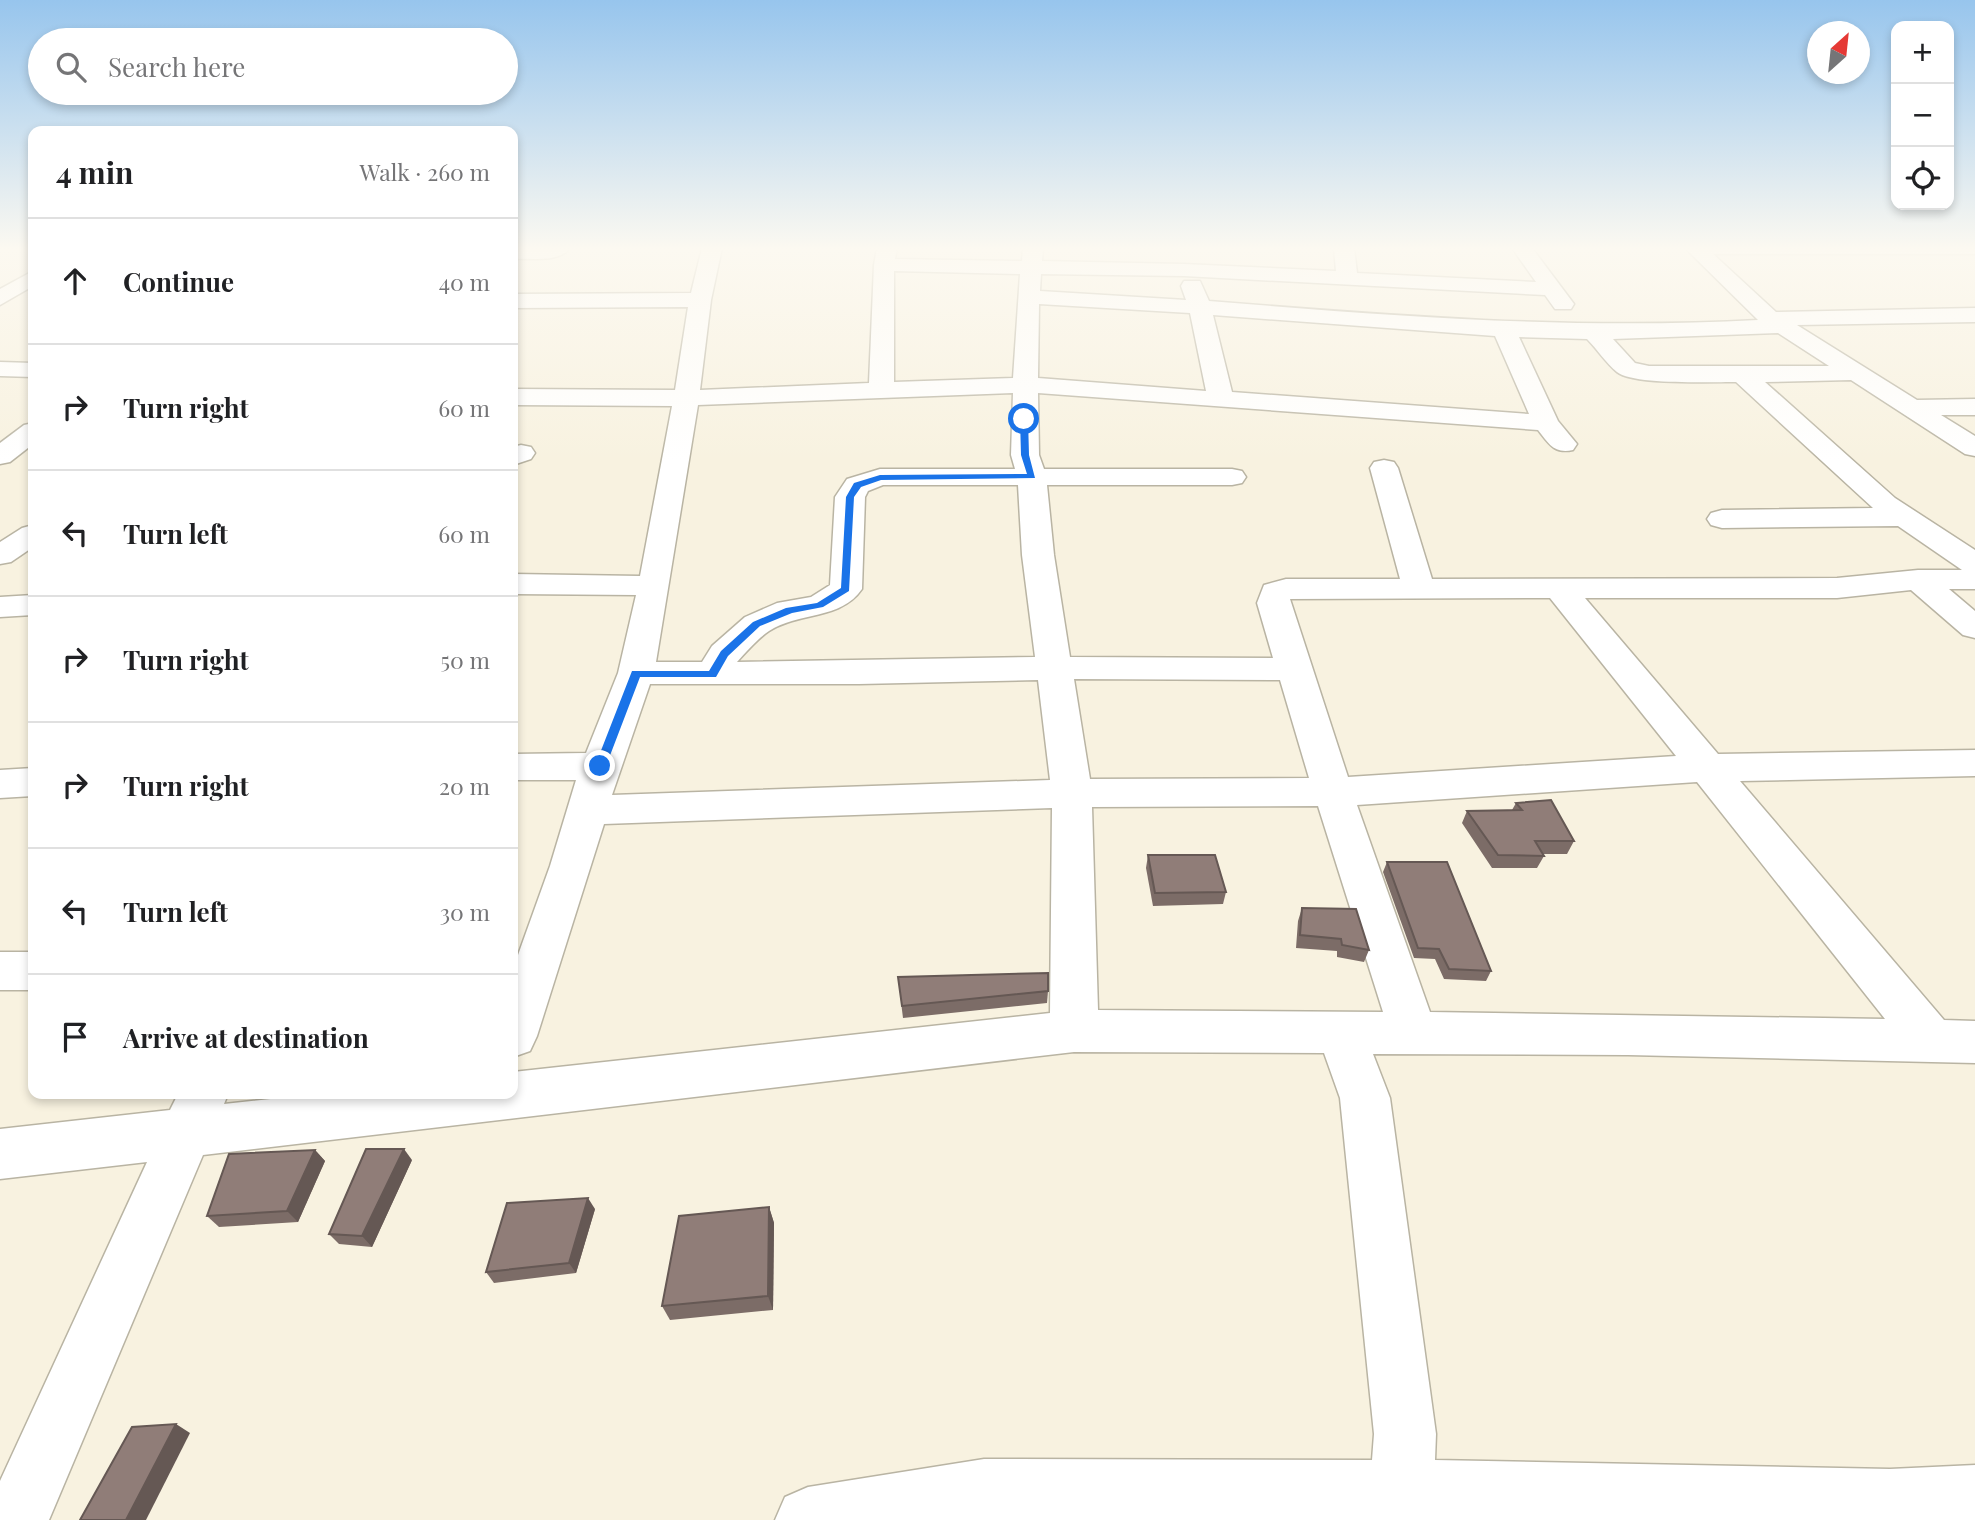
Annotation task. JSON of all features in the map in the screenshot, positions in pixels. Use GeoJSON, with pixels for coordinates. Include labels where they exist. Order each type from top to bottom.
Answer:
{"type":"FeatureCollection","features":[{"type":"Feature","properties":{"kind":"street"},"geometry":{"type":"LineString","coordinates":[[518,1022],[600,766],[636,673],[654,586],[698,319]]}},
{"type":"Feature","properties":{"kind":"street"},"geometry":{"type":"LineString","coordinates":[[881,390],[883,319]]}},
{"type":"Feature","properties":{"kind":"street"},"geometry":{"type":"LineString","coordinates":[[1028,319],[1025,455],[1032,476],[1038,555],[1072,793],[1074,1031]]}},
{"type":"Feature","properties":{"kind":"street"},"geometry":{"type":"LineString","coordinates":[[1203,319],[1221,399]]}},
{"type":"Feature","properties":{"kind":"street"},"geometry":{"type":"LineString","coordinates":[[1346,319],[1588,332],[1863,319]]}},
{"type":"Feature","properties":{"kind":"street"},"geometry":{"type":"LineString","coordinates":[[1577,319],[1627,369],[1649,373],[1743,375],[1856,373]]}},
{"type":"Feature","properties":{"kind":"street"},"geometry":{"type":"LineString","coordinates":[[1773,319],[1975,448]]}},
{"type":"Feature","properties":{"kind":"street"},"geometry":{"type":"LineString","coordinates":[[1503,328],[1545,423],[1563,444]]}},
{"type":"Feature","properties":{"kind":"street"},"geometry":{"type":"LineString","coordinates":[[0,369],[28,370]]}},
{"type":"Feature","properties":{"kind":"street"},"geometry":{"type":"LineString","coordinates":[[1649,373],[1667,397]]}},
{"type":"Feature","properties":{"kind":"street"},"geometry":{"type":"LineString","coordinates":[[1743,375],[1885,505],[1975,564]]}},
{"type":"Feature","properties":{"kind":"street"},"geometry":{"type":"LineString","coordinates":[[518,397],[685,398],[1026,385],[1545,423]]}},
{"type":"Feature","properties":{"kind":"street"},"geometry":{"type":"LineString","coordinates":[[1912,408],[1971,408]]}},
{"type":"Feature","properties":{"kind":"street"},"geometry":{"type":"LineString","coordinates":[[0,456],[28,435]]}},
{"type":"Feature","properties":{"kind":"street"},"geometry":{"type":"LineString","coordinates":[[1384,468],[1419,588]]}},
{"type":"Feature","properties":{"kind":"street"},"geometry":{"type":"LineString","coordinates":[[712,674],[724,654],[757,624],[789,610],[820,605],[846,589],[850,497],[857,485],[880,477],[1232,477]]}},
{"type":"Feature","properties":{"kind":"street"},"geometry":{"type":"LineString","coordinates":[[1722,519],[1903,517]]}},
{"type":"Feature","properties":{"kind":"street"},"geometry":{"type":"LineString","coordinates":[[1,554],[28,537]]}},
{"type":"Feature","properties":{"kind":"street"},"geometry":{"type":"LineString","coordinates":[[1414,1034],[1273,603],[1275,592],[1286,589],[1419,588],[1837,588],[1918,580],[1975,579]]}},
{"type":"Feature","properties":{"kind":"street"},"geometry":{"type":"LineString","coordinates":[[1918,580],[1975,628]]}},
{"type":"Feature","properties":{"kind":"street"},"geometry":{"type":"LineString","coordinates":[[518,584],[654,586]]}},
{"type":"Feature","properties":{"kind":"street"},"geometry":{"type":"LineString","coordinates":[[1559,588],[1707,768],[1953,1041]]}},
{"type":"Feature","properties":{"kind":"street"},"geometry":{"type":"LineString","coordinates":[[0,607],[28,605]]}},
{"type":"Feature","properties":{"kind":"street"},"geometry":{"type":"LineString","coordinates":[[636,673],[1054,668],[1294,669]]}},
{"type":"Feature","properties":{"kind":"street"},"geometry":{"type":"LineString","coordinates":[[588,810],[1072,793],[1333,792],[1707,768],[1975,763]]}},
{"type":"Feature","properties":{"kind":"street"},"geometry":{"type":"LineString","coordinates":[[518,767],[600,766]]}},
{"type":"Feature","properties":{"kind":"street"},"geometry":{"type":"LineString","coordinates":[[0,784],[28,782]]}},
{"type":"Feature","properties":{"kind":"street"},"geometry":{"type":"LineString","coordinates":[[518,1093],[1074,1031],[1628,1034],[1953,1041]]}},
{"type":"Feature","properties":{"kind":"street"},"geometry":{"type":"LineString","coordinates":[[1341,1034],[1364,1098],[1371,1148],[1405,1434],[1401,1506]]}},
{"type":"Feature","properties":{"kind":"street"},"geometry":{"type":"LineString","coordinates":[[0,1154],[194,1114],[442,1099]]}},
{"type":"Feature","properties":{"kind":"street"},"geometry":{"type":"LineString","coordinates":[[16,1520],[194,1114]]}},
{"type":"Feature","properties":{"kind":"street"},"geometry":{"type":"LineString","coordinates":[[808,1520],[985,1491],[1401,1506],[1893,1511],[1975,1498]]}},
{"type":"Feature","properties":{"kind":"building"},"geometry":{"type":"Polygon","coordinates":[[[1551,800],[1574,841],[1535,841],[1544,856],[1498,855],[1467,811],[1522,810],[1516,803],[1551,800]]]}},
{"type":"Feature","properties":{"kind":"building"},"geometry":{"type":"Polygon","coordinates":[[[1148,855],[1215,855],[1226,892],[1155,893],[1148,855]]]}},
{"type":"Feature","properties":{"kind":"building"},"geometry":{"type":"Polygon","coordinates":[[[1387,862],[1447,862],[1491,971],[1449,969],[1439,949],[1418,948],[1387,862]]]}},
{"type":"Feature","properties":{"kind":"building"},"geometry":{"type":"Polygon","coordinates":[[[1302,908],[1356,909],[1369,950],[1342,945],[1341,939],[1300,935],[1302,908]]]}},
{"type":"Feature","properties":{"kind":"building"},"geometry":{"type":"Polygon","coordinates":[[[1048,973],[1048,991],[902,1006],[898,977],[1048,973]]]}},
{"type":"Feature","properties":{"kind":"building"},"geometry":{"type":"Polygon","coordinates":[[[366,1149],[404,1149],[362,1236],[329,1234],[366,1149]]]}},
{"type":"Feature","properties":{"kind":"building"},"geometry":{"type":"Polygon","coordinates":[[[315,1150],[287,1211],[207,1216],[229,1154],[315,1150]]]}},
{"type":"Feature","properties":{"kind":"building"},"geometry":{"type":"Polygon","coordinates":[[[588,1198],[569,1263],[486,1272],[507,1203],[588,1198]]]}},
{"type":"Feature","properties":{"kind":"building"},"geometry":{"type":"Polygon","coordinates":[[[769,1207],[768,1296],[662,1306],[679,1216],[769,1207]]]}},
{"type":"Feature","properties":{"kind":"building"},"geometry":{"type":"Polygon","coordinates":[[[176,1424],[126,1520],[80,1520],[132,1427],[176,1424]]]}},
{"type":"Feature","properties":{"kind":"route"},"geometry":{"type":"LineString","coordinates":[[600,766],[636,673],[712,674],[724,654],[757,624],[789,610],[820,605],[846,589],[850,497],[857,485],[880,477],[1032,476],[1025,455],[1024,419]]}}]}
